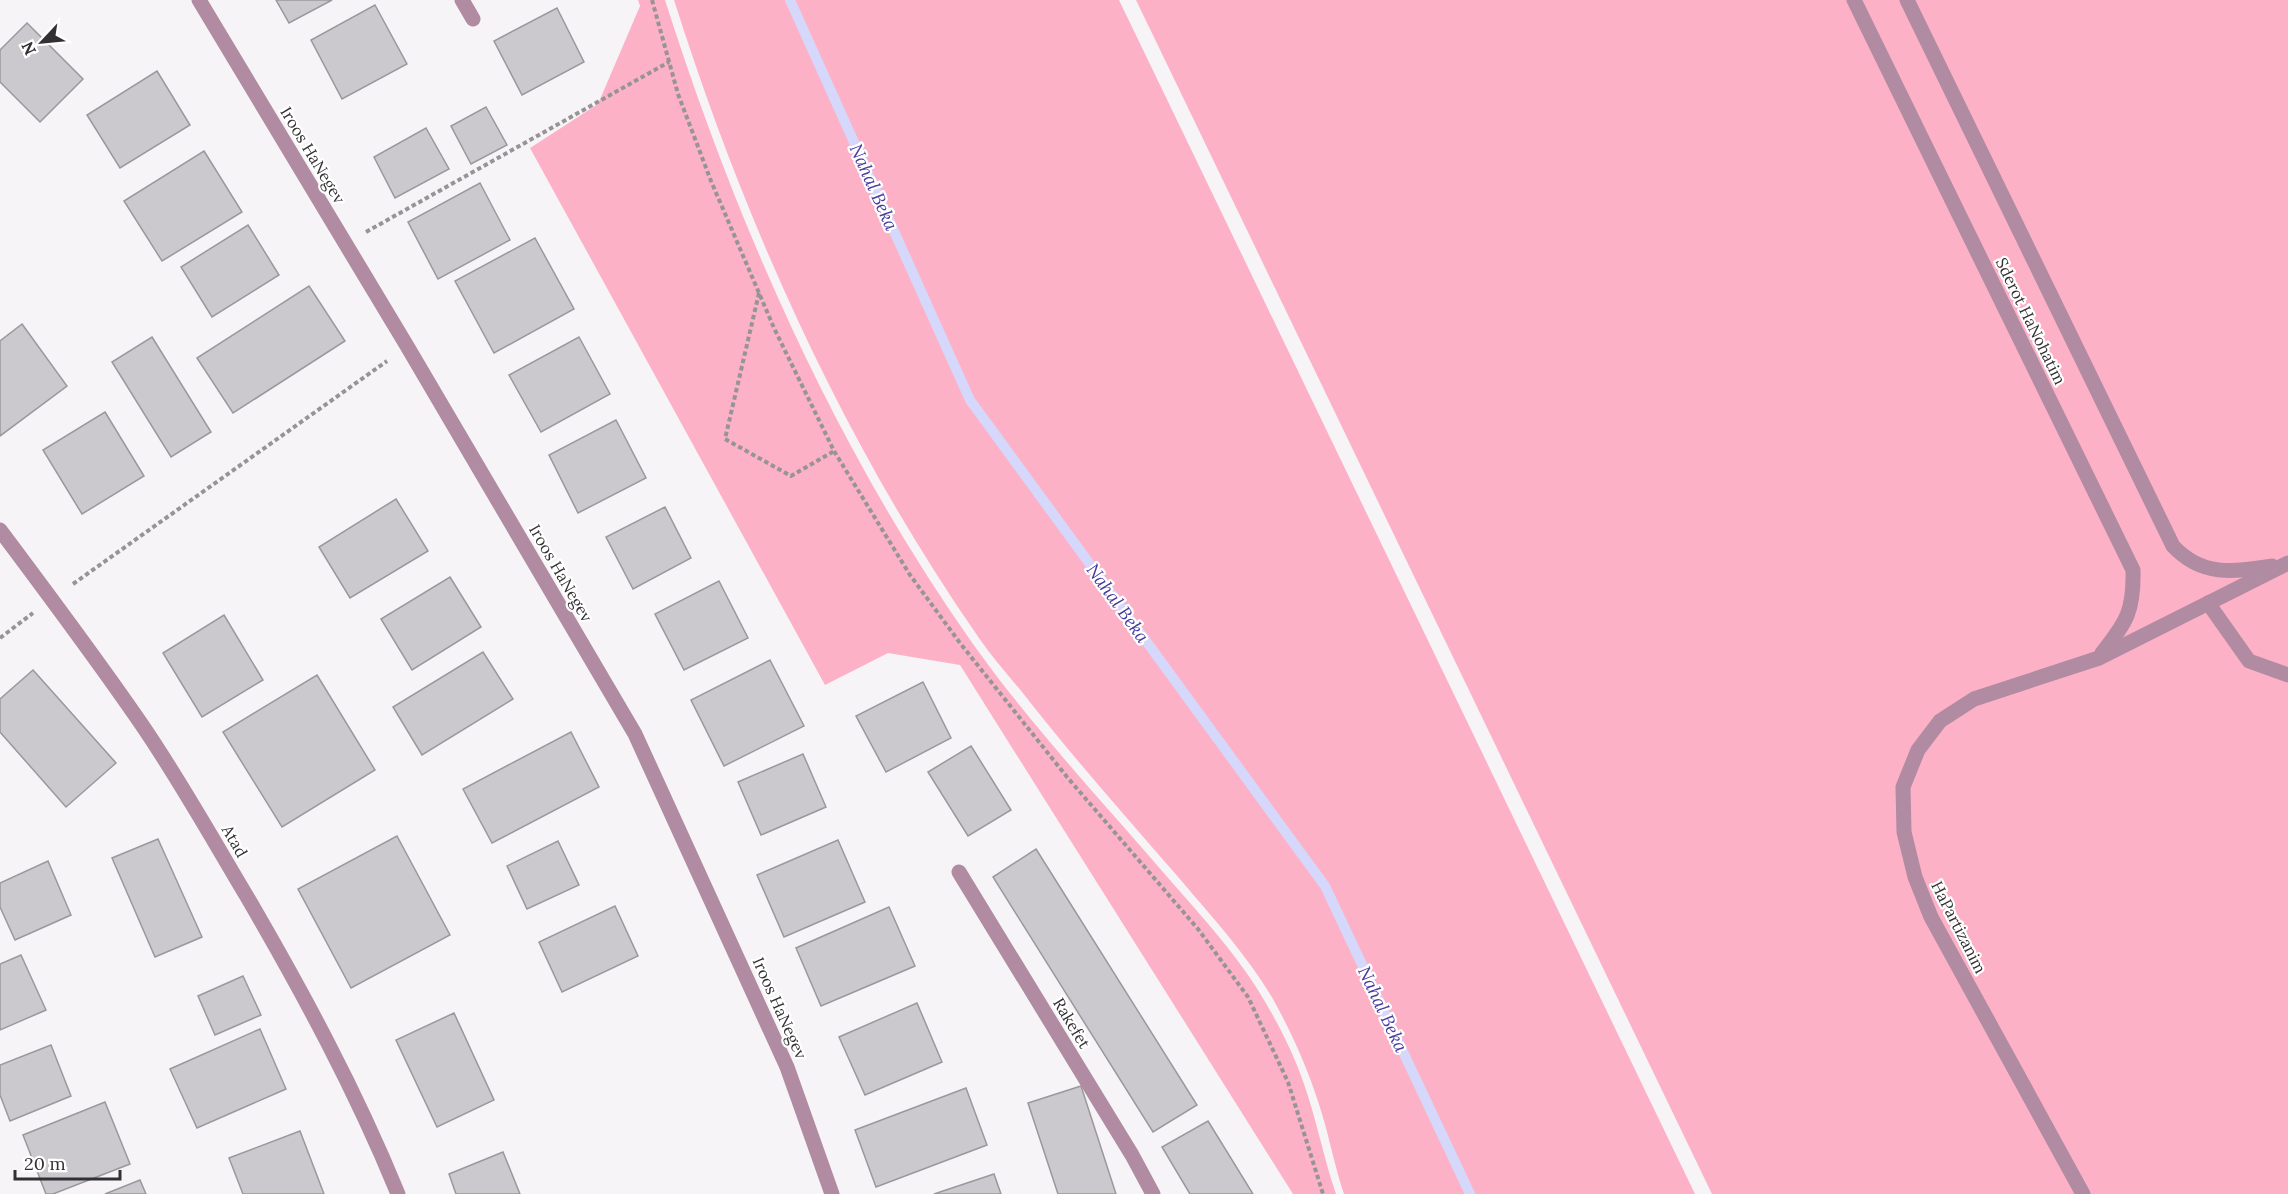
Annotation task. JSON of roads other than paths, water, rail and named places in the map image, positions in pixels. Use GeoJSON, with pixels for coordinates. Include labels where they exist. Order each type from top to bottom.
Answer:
{"type":"FeatureCollection","features":[{"type":"Feature","properties":{"kind":"street","name":"Iroos HaNegev"},"geometry":{"type":"LineString","coordinates":[[199,0],[407,346],[635,734],[787,1067],[832,1194]]}},
{"type":"Feature","properties":{"kind":"street"},"geometry":{"type":"LineString","coordinates":[[462,0],[473,19]]}},
{"type":"Feature","properties":{"kind":"street","name":"Sderot HaNohatim"},"geometry":{"type":"LineString","coordinates":[[1854,0],[2133,570],[2134,595],[2129,613],[2120,631],[2098,658]]}},
{"type":"Feature","properties":{"kind":"street","name":"Sderot HaNohatim"},"geometry":{"type":"LineString","coordinates":[[1907,0],[2173,546],[2184,558],[2202,567],[2226,572],[2287,563]]}},
{"type":"Feature","properties":{"kind":"street","name":"Atad"},"geometry":{"type":"LineString","coordinates":[[0,530],[155,744],[196,809],[297,981],[363,1112],[398,1194]]}},
{"type":"Feature","properties":{"kind":"street","name":"HaPartizanim"},"geometry":{"type":"LineString","coordinates":[[2083,1194],[1931,917],[1915,877],[1904,832],[1903,787],[1918,750],[1940,722],[1974,699],[2098,658],[2287,563]]}},
{"type":"Feature","properties":{"kind":"street"},"geometry":{"type":"LineString","coordinates":[[2208,603],[2249,661],[2288,675]]}},
{"type":"Feature","properties":{"kind":"street","name":"Rakefet"},"geometry":{"type":"LineString","coordinates":[[959,872],[1132,1155],[1153,1194]]}},
{"type":"Feature","properties":{"kind":"waterway","name":"Nahal Beka"},"geometry":{"type":"LineString","coordinates":[[790,0],[970,400],[1325,886],[1470,1194]]}}]}
